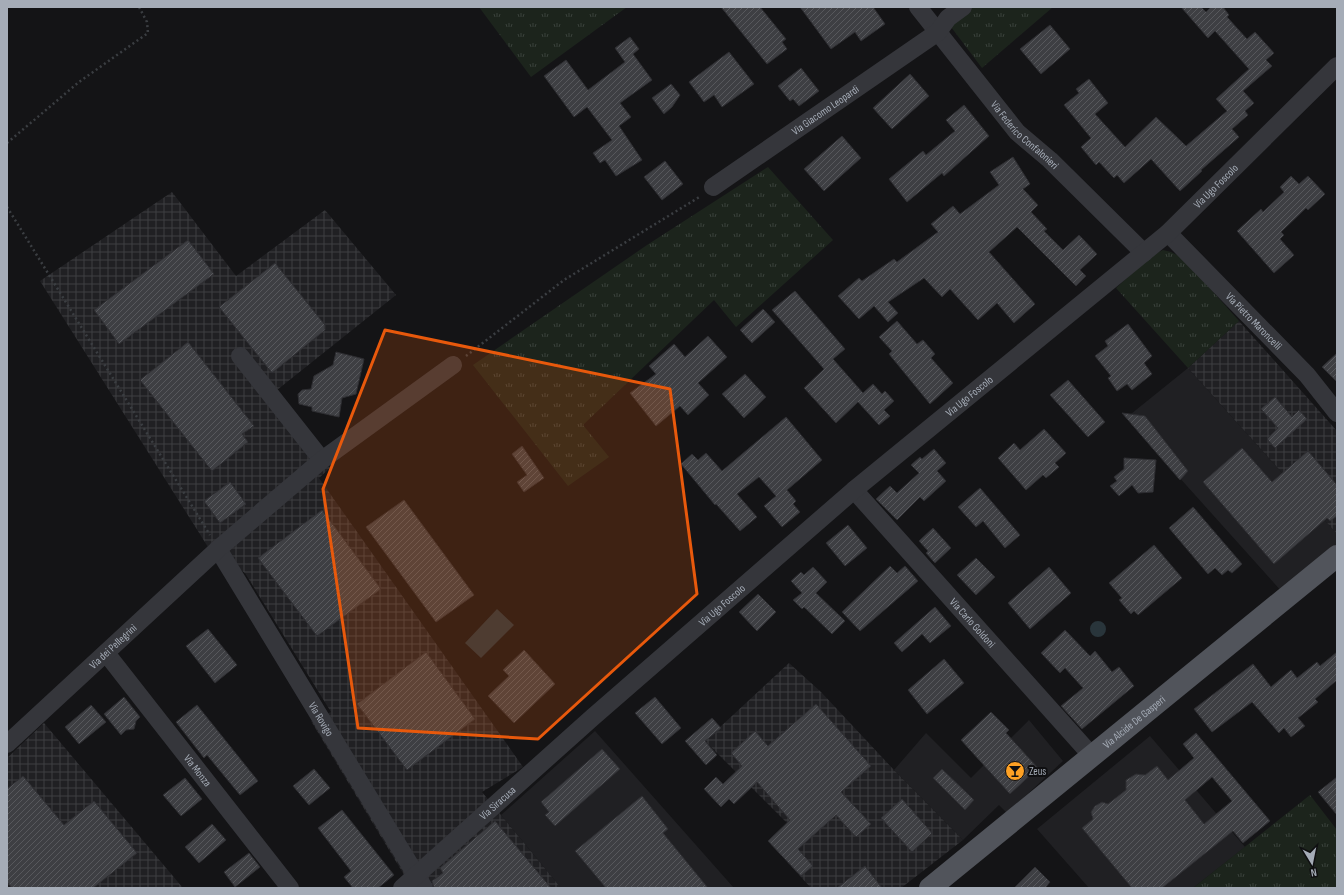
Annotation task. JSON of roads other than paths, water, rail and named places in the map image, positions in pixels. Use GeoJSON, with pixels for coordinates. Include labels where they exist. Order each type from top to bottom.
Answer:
{"type":"FeatureCollection","features":[{"type":"Feature","properties":{"kind":"main road","name":"Via Alcide De Gasperi"},"geometry":{"type":"LineString","coordinates":[[930,888],[1337,556]]}},
{"type":"Feature","properties":{"kind":"street","name":"Via Federico Confalonieri"},"geometry":{"type":"LineString","coordinates":[[918,7],[1017,132],[1055,166],[1144,253]]}},
{"type":"Feature","properties":{"kind":"street","name":"Via Giacomo Leopardi"},"geometry":{"type":"LineString","coordinates":[[713,187],[938,32],[948,18],[962,7]]}},
{"type":"Feature","properties":{"kind":"street","name":"Via Ugo Foscolo"},"geometry":{"type":"LineString","coordinates":[[592,717],[854,490],[1168,233],[1337,66]]}},
{"type":"Feature","properties":{"kind":"street","name":"Via Pietro Maroncelli"},"geometry":{"type":"LineString","coordinates":[[1168,233],[1307,375],[1337,413]]}},
{"type":"Feature","properties":{"kind":"street"},"geometry":{"type":"LineString","coordinates":[[240,356],[322,460]]}},
{"type":"Feature","properties":{"kind":"street","name":"Via dei Pellegrini"},"geometry":{"type":"LineString","coordinates":[[7,744],[218,550],[322,460],[453,365]]}},
{"type":"Feature","properties":{"kind":"street","name":"Via Carlo Goldoni"},"geometry":{"type":"LineString","coordinates":[[854,490],[1092,756]]}},
{"type":"Feature","properties":{"kind":"street","name":"Via Rovigo"},"geometry":{"type":"LineString","coordinates":[[218,550],[420,882]]}},
{"type":"Feature","properties":{"kind":"street","name":"Via Monza"},"geometry":{"type":"LineString","coordinates":[[106,653],[290,888]]}},
{"type":"Feature","properties":{"kind":"street","name":"Via Siracusa"},"geometry":{"type":"LineString","coordinates":[[402,888],[420,882],[592,717]]}},
{"type":"Feature","properties":{"kind":"place","name":"Zeus"},"geometry":{"type":"Point","coordinates":[1015,771]}}]}
